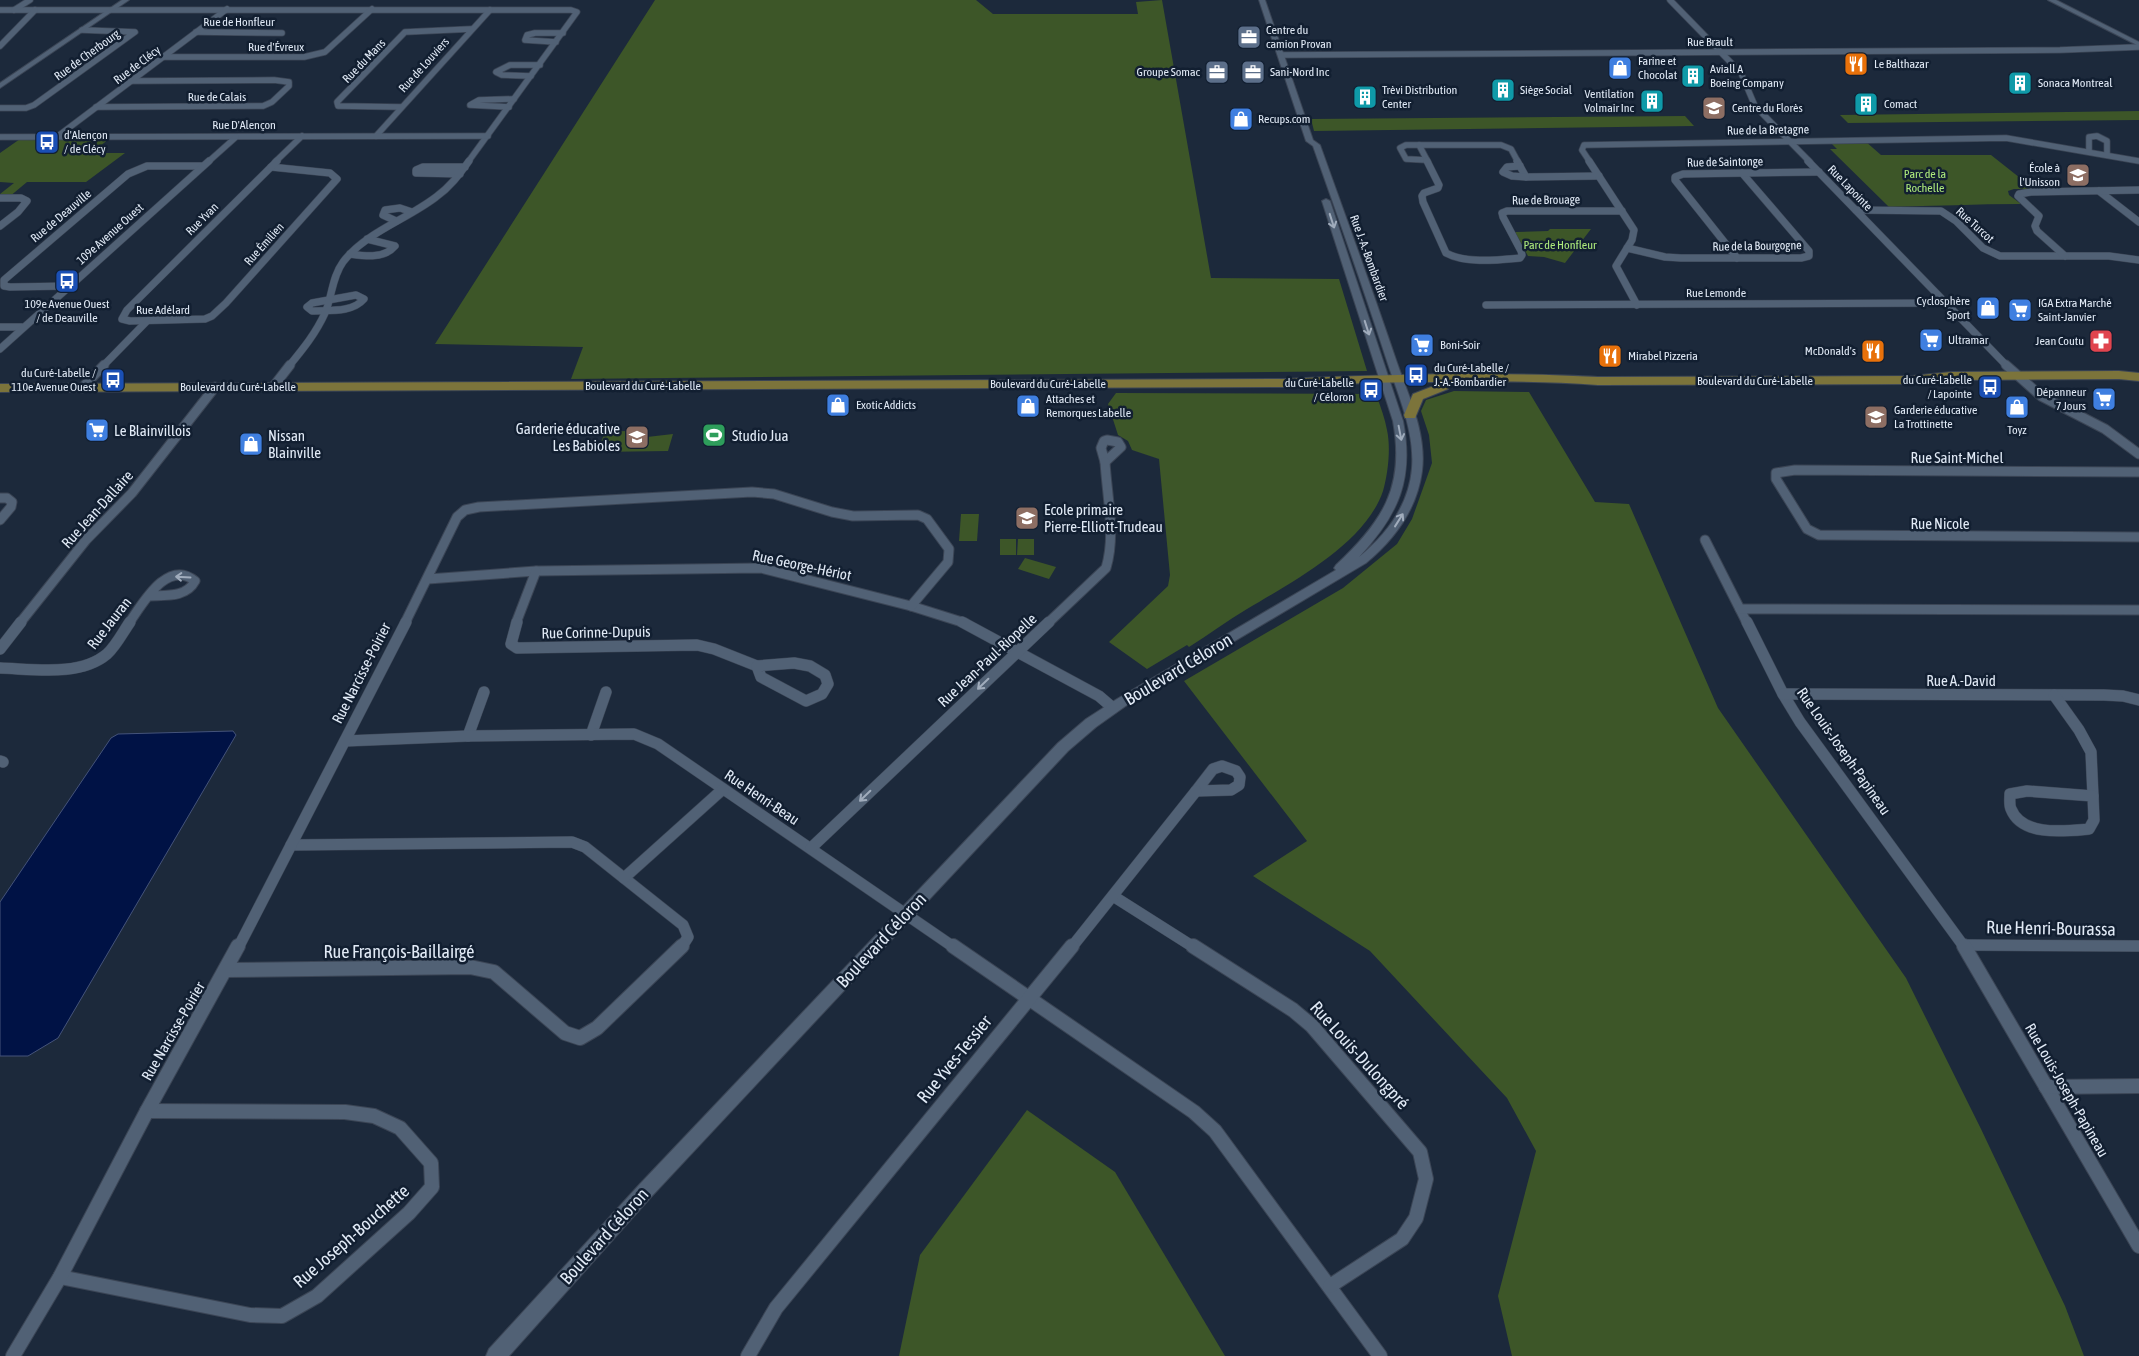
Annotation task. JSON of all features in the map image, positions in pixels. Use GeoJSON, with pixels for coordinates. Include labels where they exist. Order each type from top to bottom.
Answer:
{"type":"FeatureCollection","features":[{"type":"Feature","properties":{"kind":"main road","name":"Boulevard du Curé-Labelle"},"geometry":{"type":"LineString","coordinates":[[0,388],[1286,383],[1558,378],[1598,381],[1912,380],[1958,384],[2021,379],[2139,377]]}},
{"type":"Feature","properties":{"kind":"main road","name":"Boulevard du Curé-Labelle"},"geometry":{"type":"LineString","coordinates":[[2021,379],[2127,383],[2139,381]]}},
{"type":"Feature","properties":{"kind":"main road","name":"Boulevard du Curé-Labelle"},"geometry":{"type":"LineString","coordinates":[[1399,382],[1444,386],[1561,385],[1598,381]]}},
{"type":"Feature","properties":{"kind":"main road"},"geometry":{"type":"LineString","coordinates":[[1410,415],[1418,397],[1444,386]]}},
{"type":"Feature","properties":{"kind":"street"},"geometry":{"type":"LineString","coordinates":[[14,10],[30,0]]}},
{"type":"Feature","properties":{"kind":"street"},"geometry":{"type":"LineString","coordinates":[[0,86],[126,0]]}},
{"type":"Feature","properties":{"kind":"street","name":"Rue J.-A.-Bombardier"},"geometry":{"type":"LineString","coordinates":[[1262,0],[1310,141],[1316,145],[1399,382]]}},
{"type":"Feature","properties":{"kind":"street","name":"Rue Lapointe"},"geometry":{"type":"LineString","coordinates":[[1670,0],[1743,76],[1752,102],[2021,379],[2044,398],[2126,441],[2139,454]]}},
{"type":"Feature","properties":{"kind":"street"},"geometry":{"type":"LineString","coordinates":[[2051,0],[2139,45]]}},
{"type":"Feature","properties":{"kind":"street","name":"Rue de Clécy"},"geometry":{"type":"LineString","coordinates":[[58,136],[228,9]]}},
{"type":"Feature","properties":{"kind":"street","name":"Rue d'Évreux"},"geometry":{"type":"LineString","coordinates":[[163,57],[304,57],[318,55],[325,52],[372,9]]}},
{"type":"Feature","properties":{"kind":"street"},"geometry":{"type":"LineString","coordinates":[[0,10],[571,10],[577,14],[454,182],[435,198],[367,239],[342,263],[334,281],[326,310],[312,336],[273,387]]}},
{"type":"Feature","properties":{"kind":"street"},"geometry":{"type":"LineString","coordinates":[[0,46],[35,10]]}},
{"type":"Feature","properties":{"kind":"street","name":"Rue de Louviers"},"geometry":{"type":"LineString","coordinates":[[376,136],[490,10]]}},
{"type":"Feature","properties":{"kind":"street","name":"Rue du Mans"},"geometry":{"type":"LineString","coordinates":[[401,107],[347,107],[338,106],[337,102],[405,32],[471,29]]}},
{"type":"Feature","properties":{"kind":"street","name":"Rue de Cherbourg"},"geometry":{"type":"LineString","coordinates":[[0,108],[26,108],[34,105],[135,32],[82,30]]}},
{"type":"Feature","properties":{"kind":"street","name":"Rue de Honfleur"},"geometry":{"type":"LineString","coordinates":[[196,32],[282,32]]}},
{"type":"Feature","properties":{"kind":"street"},"geometry":{"type":"LineString","coordinates":[[556,42],[525,40],[530,34],[563,33]]}},
{"type":"Feature","properties":{"kind":"street"},"geometry":{"type":"LineString","coordinates":[[0,35],[12,34]]}},
{"type":"Feature","properties":{"kind":"street","name":"Rue Brault"},"geometry":{"type":"LineString","coordinates":[[1281,55],[2050,50],[2139,45]]}},
{"type":"Feature","properties":{"kind":"street"},"geometry":{"type":"LineString","coordinates":[[531,76],[502,75],[496,72],[500,68],[509,65],[540,65]]}},
{"type":"Feature","properties":{"kind":"street","name":"Rue de Calais"},"geometry":{"type":"LineString","coordinates":[[96,107],[250,108],[272,102],[289,86],[289,82],[274,80],[131,81]]}},
{"type":"Feature","properties":{"kind":"street"},"geometry":{"type":"LineString","coordinates":[[509,107],[470,105],[478,100],[514,99]]}},
{"type":"Feature","properties":{"kind":"street","name":"Rue Yvan"},"geometry":{"type":"LineString","coordinates":[[122,319],[127,310],[302,136]]}},
{"type":"Feature","properties":{"kind":"street","name":"Rue D'Alençon"},"geometry":{"type":"LineString","coordinates":[[0,137],[488,136]]}},
{"type":"Feature","properties":{"kind":"street"},"geometry":{"type":"LineString","coordinates":[[2089,152],[2089,137],[2097,136],[2107,141],[2107,155]]}},
{"type":"Feature","properties":{"kind":"street","name":"109e Avenue Ouest"},"geometry":{"type":"LineString","coordinates":[[0,349],[22,327],[236,137]]}},
{"type":"Feature","properties":{"kind":"street","name":"Rue de la Bretagne"},"geometry":{"type":"LineString","coordinates":[[1637,305],[1616,266],[1618,259],[1633,238],[1634,232],[1582,150],[1583,146],[2006,138],[2139,160]]}},
{"type":"Feature","properties":{"kind":"street","name":"Rue J.-A.-Bombardier"},"geometry":{"type":"LineString","coordinates":[[1310,141],[1307,145],[1318,178]]}},
{"type":"Feature","properties":{"kind":"street","name":"Rue de Brouage"},"geometry":{"type":"LineString","coordinates":[[1426,160],[1406,159],[1400,148],[1406,145],[1502,145],[1511,149],[1526,176]]}},
{"type":"Feature","properties":{"kind":"street","name":"Rue de Brouage"},"geometry":{"type":"LineString","coordinates":[[1419,145],[1439,185],[1438,188],[1424,193],[1422,196],[1423,202],[1446,253],[1450,257],[1466,259],[1520,258],[1522,255],[1518,242],[1502,217],[1502,213],[1508,211],[1622,211]]}},
{"type":"Feature","properties":{"kind":"street","name":"Rue de Deauville"},"geometry":{"type":"LineString","coordinates":[[68,286],[10,287],[4,286],[4,280],[128,174],[147,166],[202,166]]}},
{"type":"Feature","properties":{"kind":"street","name":"Rue de Brouage"},"geometry":{"type":"LineString","coordinates":[[1520,166],[1507,167],[1503,172],[1512,176],[1599,176]]}},
{"type":"Feature","properties":{"kind":"street","name":"Rue Émilien"},"geometry":{"type":"LineString","coordinates":[[205,319],[212,316],[226,303],[337,179],[330,174],[269,167]]}},
{"type":"Feature","properties":{"kind":"street"},"geometry":{"type":"LineString","coordinates":[[460,174],[426,174],[416,173],[416,170],[423,168],[465,167]]}},
{"type":"Feature","properties":{"kind":"street","name":"Rue de Saintonge"},"geometry":{"type":"LineString","coordinates":[[1737,258],[1674,178],[1682,174],[1819,172]]}},
{"type":"Feature","properties":{"kind":"street","name":"Rue de la Bourgogne"},"geometry":{"type":"LineString","coordinates":[[1627,248],[1673,258],[1801,258],[1810,254],[1742,173]]}},
{"type":"Feature","properties":{"kind":"street","name":"Rue J.-A.-Bombardier"},"geometry":{"type":"LineString","coordinates":[[1322,190],[1385,382]]}},
{"type":"Feature","properties":{"kind":"street"},"geometry":{"type":"LineString","coordinates":[[2065,256],[2037,231],[2035,226],[2038,216],[2018,196],[2019,194],[2030,192],[2139,190]]}},
{"type":"Feature","properties":{"kind":"street"},"geometry":{"type":"LineString","coordinates":[[2099,191],[2139,222]]}},
{"type":"Feature","properties":{"kind":"street"},"geometry":{"type":"LineString","coordinates":[[0,198],[20,198],[27,201],[18,212],[0,226]]}},
{"type":"Feature","properties":{"kind":"street"},"geometry":{"type":"LineString","coordinates":[[396,221],[383,215],[385,210],[400,208],[412,212]]}},
{"type":"Feature","properties":{"kind":"street","name":"Rue Turcot"},"geometry":{"type":"LineString","coordinates":[[1856,210],[1938,210],[1946,214],[1983,248],[1992,254],[2008,257],[2109,256],[2139,260]]}},
{"type":"Feature","properties":{"kind":"street"},"geometry":{"type":"LineString","coordinates":[[350,254],[375,255],[390,252],[395,246],[367,239]]}},
{"type":"Feature","properties":{"kind":"street"},"geometry":{"type":"LineString","coordinates":[[356,295],[364,299],[358,306],[352,308],[326,310],[312,310],[307,307],[312,303],[356,295]]}},
{"type":"Feature","properties":{"kind":"street","name":"Rue Lemonde"},"geometry":{"type":"LineString","coordinates":[[1486,305],[1946,303]]}},
{"type":"Feature","properties":{"kind":"street","name":"Rue Adélard"},"geometry":{"type":"LineString","coordinates":[[122,319],[127,321],[205,319]]}},
{"type":"Feature","properties":{"kind":"street"},"geometry":{"type":"LineString","coordinates":[[86,388],[151,321]]}},
{"type":"Feature","properties":{"kind":"street"},"geometry":{"type":"LineString","coordinates":[[0,327],[22,327]]}},
{"type":"Feature","properties":{"kind":"street","name":"Boulevard Céloron"},"geometry":{"type":"LineString","coordinates":[[1316,587],[1345,564],[1368,540],[1384,518],[1396,494],[1402,467],[1402,446],[1399,426],[1385,382]]}},
{"type":"Feature","properties":{"kind":"street","name":"Boulevard Céloron"},"geometry":{"type":"LineString","coordinates":[[496,1356],[613,1226],[1056,754],[1082,730],[1113,708],[1346,571],[1373,553],[1394,529],[1405,511],[1414,490],[1418,467],[1416,436],[1399,382]]}},
{"type":"Feature","properties":{"kind":"street","name":"Rue Jean-Dallaire"},"geometry":{"type":"LineString","coordinates":[[0,649],[86,540],[132,493],[215,387]]}},
{"type":"Feature","properties":{"kind":"street","name":"Rue Jean-Paul-Riopelle"},"geometry":{"type":"LineString","coordinates":[[811,848],[1099,576],[1108,565],[1110,547],[1106,462]]}},
{"type":"Feature","properties":{"kind":"street","name":"Rue Saint-Michel"},"geometry":{"type":"LineString","coordinates":[[1776,474],[1795,470],[2139,472]]}},
{"type":"Feature","properties":{"kind":"street","name":"Rue Nicole"},"geometry":{"type":"LineString","coordinates":[[1776,474],[1776,479],[1808,529],[1819,535],[2139,537]]}},
{"type":"Feature","properties":{"kind":"street","name":"Rue Narcisse-Poirier"},"geometry":{"type":"LineString","coordinates":[[13,1356],[60,1277],[147,1111],[226,970],[428,579],[457,518],[465,510],[479,507],[752,492],[774,494],[832,512],[854,516],[918,515],[927,519],[949,549],[948,562],[911,606]]}},
{"type":"Feature","properties":{"kind":"street"},"geometry":{"type":"LineString","coordinates":[[0,498],[9,499],[12,502],[9,510],[0,520]]}},
{"type":"Feature","properties":{"kind":"street","name":"Rue Louis-Joseph-Papineau"},"geometry":{"type":"LineString","coordinates":[[1705,540],[1783,694],[1800,722],[1964,945],[2139,1246]]}},
{"type":"Feature","properties":{"kind":"street","name":"Rue George-Hériot"},"geometry":{"type":"LineString","coordinates":[[428,579],[536,571],[761,568],[911,606],[962,622],[1098,696],[1113,708]]}},
{"type":"Feature","properties":{"kind":"street","name":"Rue Corinne-Dupuis"},"geometry":{"type":"LineString","coordinates":[[536,571],[512,632],[511,644],[517,648],[697,645],[713,647],[757,666],[798,663],[827,674],[829,681],[826,691],[806,701],[762,677],[757,666]]}},
{"type":"Feature","properties":{"kind":"street","name":"Rue Jauran"},"geometry":{"type":"LineString","coordinates":[[0,668],[77,668],[94,664],[109,652],[149,596]]}},
{"type":"Feature","properties":{"kind":"street"},"geometry":{"type":"LineString","coordinates":[[1740,609],[2139,610]]}},
{"type":"Feature","properties":{"kind":"street"},"geometry":{"type":"LineString","coordinates":[[468,736],[484,692]]}},
{"type":"Feature","properties":{"kind":"street"},"geometry":{"type":"LineString","coordinates":[[592,735],[606,692]]}},
{"type":"Feature","properties":{"kind":"street","name":"Rue A.-David"},"geometry":{"type":"LineString","coordinates":[[1783,694],[2104,695],[2123,696],[2139,700]]}},
{"type":"Feature","properties":{"kind":"street"},"geometry":{"type":"LineString","coordinates":[[2054,696],[2079,730],[2091,752],[2094,796],[2094,820],[2089,829],[2032,828],[2014,818],[2008,804],[2010,794],[2027,791],[2094,796]]}},
{"type":"Feature","properties":{"kind":"street","name":"Rue Henri-Beau"},"geometry":{"type":"LineString","coordinates":[[345,741],[468,736],[634,734],[658,744],[906,914]]}},
{"type":"Feature","properties":{"kind":"street"},"geometry":{"type":"LineString","coordinates":[[624,878],[723,789]]}},
{"type":"Feature","properties":{"kind":"street","name":"Rue Yves-Tessier"},"geometry":{"type":"LineString","coordinates":[[748,1356],[776,1308],[1113,896],[1196,791]]}},
{"type":"Feature","properties":{"kind":"street","name":"Rue François-Baillairgé"},"geometry":{"type":"LineString","coordinates":[[226,970],[470,966],[485,968],[494,972],[565,1033],[580,1038],[597,1028],[680,949],[688,937],[683,925],[585,847],[572,842],[291,845]]}},
{"type":"Feature","properties":{"kind":"street","name":"Rue Louis-Dulongpré"},"geometry":{"type":"LineString","coordinates":[[1113,896],[1293,1010],[1312,1026],[1420,1152],[1426,1179],[1416,1218],[1402,1239],[1330,1286]]}},
{"type":"Feature","properties":{"kind":"street"},"geometry":{"type":"LineString","coordinates":[[906,914],[1194,1112],[1215,1132],[1380,1356]]}},
{"type":"Feature","properties":{"kind":"street","name":"Rue Henri-Bourassa"},"geometry":{"type":"LineString","coordinates":[[1964,945],[2139,946]]}},
{"type":"Feature","properties":{"kind":"street"},"geometry":{"type":"LineString","coordinates":[[2046,1087],[2139,1086]]}},
{"type":"Feature","properties":{"kind":"street","name":"Rue Joseph-Bouchette"},"geometry":{"type":"LineString","coordinates":[[60,1277],[250,1315],[282,1316],[317,1296],[409,1213],[432,1187],[431,1163],[400,1128],[374,1116],[345,1112],[147,1111]]}},
{"type":"Feature","properties":{"kind":"green space"},"geometry":{"type":"Polygon","coordinates":[[[655,0],[976,0],[993,14],[1138,14],[1136,2],[1162,0],[1211,278],[1339,279],[1367,371],[571,379],[583,347],[435,344],[655,0]]]}},
{"type":"Feature","properties":{"kind":"green space"},"geometry":{"type":"Polygon","coordinates":[[[2139,111],[2139,120],[1848,123],[1840,115],[2139,111]]]}},
{"type":"Feature","properties":{"kind":"green space"},"geometry":{"type":"Polygon","coordinates":[[[1685,116],[1694,126],[1314,131],[1311,119],[1685,116]]]}},
{"type":"Feature","properties":{"kind":"green space"},"geometry":{"type":"Polygon","coordinates":[[[20,139],[109,139],[91,153],[125,153],[86,182],[27,182],[9,197],[0,197],[0,194],[14,183],[0,182],[0,153],[20,139]]]}},
{"type":"Feature","properties":{"kind":"green space","name":"Parc de la Rochelle"},"geometry":{"type":"Polygon","coordinates":[[[1865,141],[1881,155],[1991,155],[2034,189],[2014,189],[2008,191],[2009,195],[2021,204],[1889,207],[1830,149],[1837,149],[1830,142],[1865,141]]]}},
{"type":"Feature","properties":{"kind":"green space","name":"Parc de Honfleur"},"geometry":{"type":"Polygon","coordinates":[[[1550,229],[1591,229],[1565,263],[1544,257],[1528,256],[1515,232],[1548,231],[1550,229]]]}},
{"type":"Feature","properties":{"kind":"green space"},"geometry":{"type":"Polygon","coordinates":[[[1454,391],[1529,392],[1595,502],[1629,504],[1718,708],[1906,978],[1981,1129],[2065,1306],[2084,1356],[1512,1356],[1498,1296],[1536,1151],[1507,1098],[1370,951],[1253,876],[1307,841],[1184,681],[1343,588],[1397,544],[1412,519],[1432,463],[1429,435],[1421,411],[1426,400],[1454,391]]]}},
{"type":"Feature","properties":{"kind":"green space"},"geometry":{"type":"Polygon","coordinates":[[[1116,393],[1374,394],[1377,397],[1385,422],[1389,445],[1383,491],[1374,510],[1360,528],[1344,545],[1325,560],[1189,647],[1187,645],[1147,669],[1109,642],[1168,586],[1170,575],[1159,459],[1132,450],[1128,441],[1118,435],[1108,404],[1116,393]]]}},
{"type":"Feature","properties":{"kind":"green space"},"geometry":{"type":"Polygon","coordinates":[[[626,431],[625,435],[647,434],[647,437],[673,434],[668,451],[597,452],[605,432],[626,431]]]}},
{"type":"Feature","properties":{"kind":"green space"},"geometry":{"type":"Polygon","coordinates":[[[961,514],[979,514],[977,541],[959,541],[961,514]]]}},
{"type":"Feature","properties":{"kind":"green space"},"geometry":{"type":"Polygon","coordinates":[[[1000,539],[1016,539],[1016,555],[1000,555],[1000,539]]]}},
{"type":"Feature","properties":{"kind":"green space"},"geometry":{"type":"Polygon","coordinates":[[[1018,539],[1034,539],[1034,555],[1017,555],[1018,539]]]}},
{"type":"Feature","properties":{"kind":"green space"},"geometry":{"type":"Polygon","coordinates":[[[1025,558],[1056,567],[1049,579],[1018,569],[1025,558]]]}},
{"type":"Feature","properties":{"kind":"green space"},"geometry":{"type":"Polygon","coordinates":[[[1027,1110],[1115,1172],[1225,1356],[899,1356],[920,1255],[1027,1110]]]}},
{"type":"Feature","properties":{"kind":"shaded area"},"geometry":{"type":"Polygon","coordinates":[[[233,731],[236,735],[58,1038],[28,1056],[0,1056],[0,902],[111,738],[118,734],[233,731]]]}},
{"type":"Feature","properties":{"kind":"place","name":"Centre du camion Provan"},"geometry":{"type":"Point","coordinates":[1249,37]}},
{"type":"Feature","properties":{"kind":"place","name":"Le Balthazar"},"geometry":{"type":"Point","coordinates":[1856,64]}},
{"type":"Feature","properties":{"kind":"place","name":"Farine et Chocolat"},"geometry":{"type":"Point","coordinates":[1620,68]}},
{"type":"Feature","properties":{"kind":"place","name":"Groupe Somac"},"geometry":{"type":"Point","coordinates":[1217,72]}},
{"type":"Feature","properties":{"kind":"place","name":"Sani-Nord Inc"},"geometry":{"type":"Point","coordinates":[1253,72]}},
{"type":"Feature","properties":{"kind":"place","name":"Aviall A Boeing Company"},"geometry":{"type":"Point","coordinates":[1693,76]}},
{"type":"Feature","properties":{"kind":"place","name":"Sonaca Montreal"},"geometry":{"type":"Point","coordinates":[2020,83]}},
{"type":"Feature","properties":{"kind":"place","name":"Siège Social"},"geometry":{"type":"Point","coordinates":[1503,90]}},
{"type":"Feature","properties":{"kind":"place","name":"Trèvi Distribution Center"},"geometry":{"type":"Point","coordinates":[1365,97]}},
{"type":"Feature","properties":{"kind":"place","name":"Ventilation Volmair Inc"},"geometry":{"type":"Point","coordinates":[1652,101]}},
{"type":"Feature","properties":{"kind":"place","name":"Comact"},"geometry":{"type":"Point","coordinates":[1866,104]}},
{"type":"Feature","properties":{"kind":"place","name":"Centre du Florès"},"geometry":{"type":"Point","coordinates":[1714,108]}},
{"type":"Feature","properties":{"kind":"place","name":"Recups.com"},"geometry":{"type":"Point","coordinates":[1241,119]}},
{"type":"Feature","properties":{"kind":"place","name":"d'Alençon / de Clécy"},"geometry":{"type":"Point","coordinates":[47,142]}},
{"type":"Feature","properties":{"kind":"place","name":"École à l'Unisson"},"geometry":{"type":"Point","coordinates":[2078,175]}},
{"type":"Feature","properties":{"kind":"place","name":"109e Avenue Ouest / de Deauville"},"geometry":{"type":"Point","coordinates":[67,281]}},
{"type":"Feature","properties":{"kind":"place","name":"Cyclosphère Sport"},"geometry":{"type":"Point","coordinates":[1988,308]}},
{"type":"Feature","properties":{"kind":"place","name":"IGA Extra Marché Saint-Janvier"},"geometry":{"type":"Point","coordinates":[2020,310]}},
{"type":"Feature","properties":{"kind":"place","name":"Ultramar"},"geometry":{"type":"Point","coordinates":[1931,340]}},
{"type":"Feature","properties":{"kind":"place","name":"Jean Coutu"},"geometry":{"type":"Point","coordinates":[2101,341]}},
{"type":"Feature","properties":{"kind":"place","name":"Boni-Soir"},"geometry":{"type":"Point","coordinates":[1422,345]}},
{"type":"Feature","properties":{"kind":"place","name":"McDonald's"},"geometry":{"type":"Point","coordinates":[1873,351]}},
{"type":"Feature","properties":{"kind":"place","name":"Mirabel Pizzeria"},"geometry":{"type":"Point","coordinates":[1610,356]}},
{"type":"Feature","properties":{"kind":"place","name":"du Curé-Labelle / J.-A.-Bombardier"},"geometry":{"type":"Point","coordinates":[1416,375]}},
{"type":"Feature","properties":{"kind":"place","name":"du Curé-Labelle / 110e Avenue Ouest"},"geometry":{"type":"Point","coordinates":[113,380]}},
{"type":"Feature","properties":{"kind":"place","name":"du Curé-Labelle / Lapointe"},"geometry":{"type":"Point","coordinates":[1990,387]}},
{"type":"Feature","properties":{"kind":"place","name":"du Curé-Labelle / Céloron"},"geometry":{"type":"Point","coordinates":[1371,390]}},
{"type":"Feature","properties":{"kind":"place","name":"Dépanneur 7 Jours"},"geometry":{"type":"Point","coordinates":[2104,399]}},
{"type":"Feature","properties":{"kind":"place","name":"Exotic Addicts"},"geometry":{"type":"Point","coordinates":[838,405]}},
{"type":"Feature","properties":{"kind":"place","name":"Attaches et Remorques Labelle"},"geometry":{"type":"Point","coordinates":[1028,406]}},
{"type":"Feature","properties":{"kind":"place","name":"Toyz"},"geometry":{"type":"Point","coordinates":[2017,407]}},
{"type":"Feature","properties":{"kind":"place","name":"Garderie éducative La Trottinette"},"geometry":{"type":"Point","coordinates":[1876,417]}},
{"type":"Feature","properties":{"kind":"place","name":"Le Blainvillois"},"geometry":{"type":"Point","coordinates":[97,430]}},
{"type":"Feature","properties":{"kind":"place","name":"Studio Jua"},"geometry":{"type":"Point","coordinates":[714,435]}},
{"type":"Feature","properties":{"kind":"place","name":"Garderie éducative Les Babioles"},"geometry":{"type":"Point","coordinates":[637,437]}},
{"type":"Feature","properties":{"kind":"place","name":"Nissan Blainville"},"geometry":{"type":"Point","coordinates":[251,444]}},
{"type":"Feature","properties":{"kind":"place","name":"Ecole primaire Pierre-Elliott-Trudeau"},"geometry":{"type":"Point","coordinates":[1027,518]}}]}
